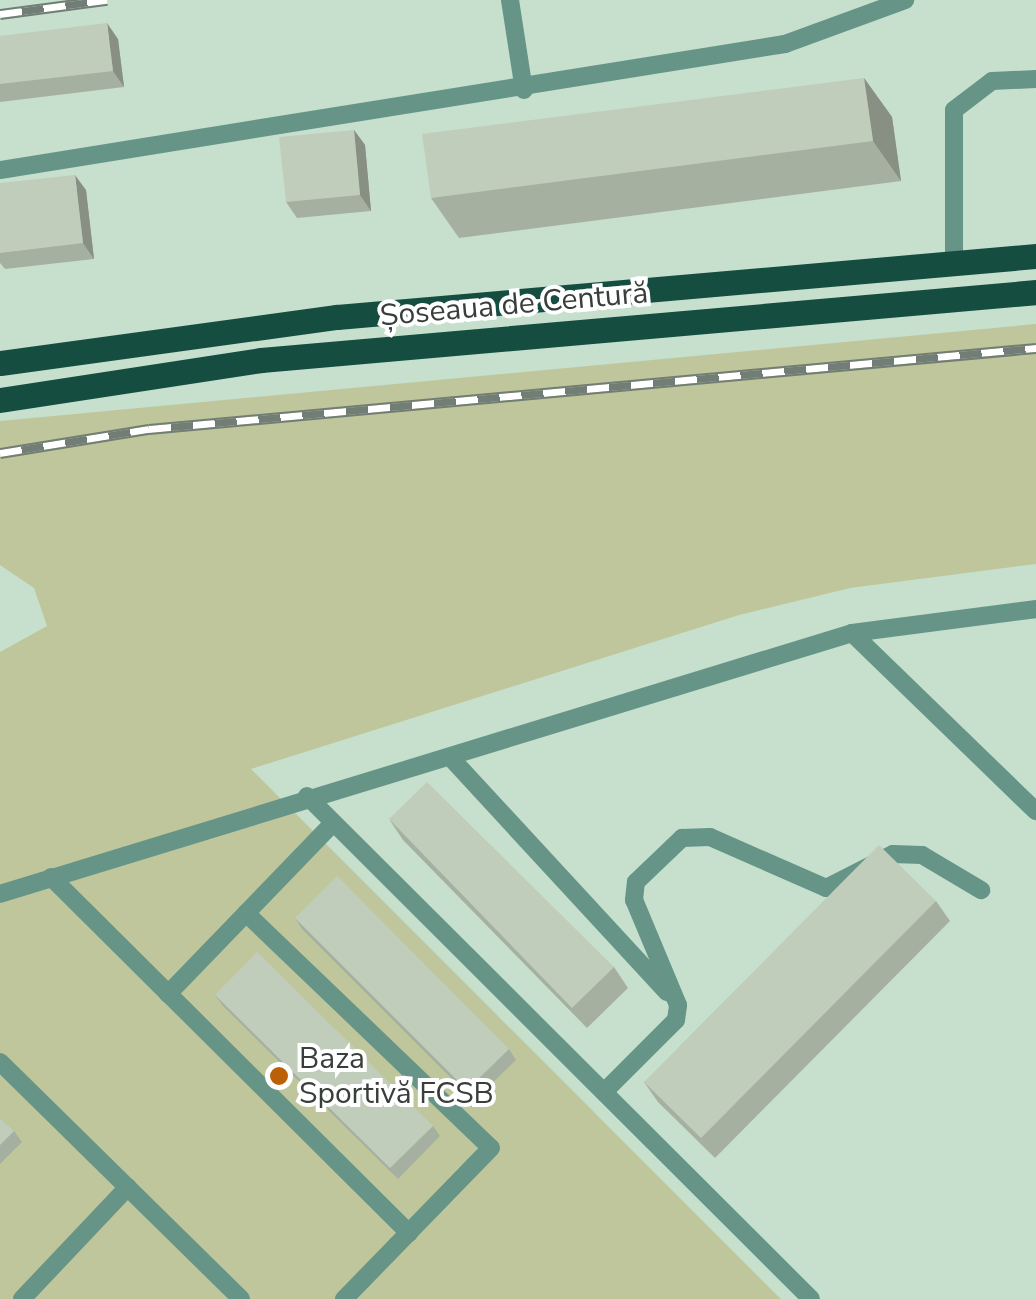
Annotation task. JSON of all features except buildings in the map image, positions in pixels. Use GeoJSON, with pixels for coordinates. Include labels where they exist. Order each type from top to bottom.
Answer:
{"type":"FeatureCollection","features":[{"type":"Feature","properties":{"kind":"main road","name":"Șoseaua de Centură"},"geometry":{"type":"LineString","coordinates":[[0,363],[337,317],[1036,256]]}},
{"type":"Feature","properties":{"kind":"main road","name":"Șoseaua de Centură"},"geometry":{"type":"LineString","coordinates":[[0,400],[261,360],[1036,292]]}},
{"type":"Feature","properties":{"kind":"lane"},"geometry":{"type":"LineString","coordinates":[[510,0],[524,90]]}},
{"type":"Feature","properties":{"kind":"lane"},"geometry":{"type":"LineString","coordinates":[[0,170],[524,90],[785,44],[905,0]]}},
{"type":"Feature","properties":{"kind":"lane"},"geometry":{"type":"LineString","coordinates":[[954,264],[954,110],[992,81],[1036,79]]}},
{"type":"Feature","properties":{"kind":"lane"},"geometry":{"type":"LineString","coordinates":[[0,894],[307,796],[450,758],[852,633],[1036,608]]}},
{"type":"Feature","properties":{"kind":"lane"},"geometry":{"type":"LineString","coordinates":[[852,633],[1036,811]]}},
{"type":"Feature","properties":{"kind":"lane"},"geometry":{"type":"LineString","coordinates":[[450,758],[678,1004]]}},
{"type":"Feature","properties":{"kind":"lane"},"geometry":{"type":"LineString","coordinates":[[307,796],[811,1299]]}},
{"type":"Feature","properties":{"kind":"lane"},"geometry":{"type":"LineString","coordinates":[[168,994],[333,823]]}},
{"type":"Feature","properties":{"kind":"lane"},"geometry":{"type":"LineString","coordinates":[[604,1092],[676,1020],[678,1004],[634,900],[636,882],[682,838],[710,837],[826,888],[893,854],[922,854],[981,890]]}},
{"type":"Feature","properties":{"kind":"lane"},"geometry":{"type":"LineString","coordinates":[[51,877],[409,1233]]}},
{"type":"Feature","properties":{"kind":"lane"},"geometry":{"type":"LineString","coordinates":[[246,913],[491,1148],[344,1299]]}},
{"type":"Feature","properties":{"kind":"lane"},"geometry":{"type":"LineString","coordinates":[[0,1062],[241,1299]]}},
{"type":"Feature","properties":{"kind":"lane"},"geometry":{"type":"LineString","coordinates":[[22,1299],[128,1187]]}},
{"type":"Feature","properties":{"kind":"shaded area"},"geometry":{"type":"Polygon","coordinates":[[[0,0],[1036,0],[1036,1299],[781,1299],[250,769],[0,853],[0,0]]]}},
{"type":"Feature","properties":{"kind":"shaded area"},"geometry":{"type":"Polygon","coordinates":[[[1036,324],[1036,564],[850,588],[739,615],[251,769],[781,1299],[0,1299],[0,652],[47,626],[34,588],[0,565],[0,421],[1036,324]]]}},
{"type":"Feature","properties":{"kind":"railway"},"geometry":{"type":"LineString","coordinates":[[0,14],[107,0]]}},
{"type":"Feature","properties":{"kind":"railway"},"geometry":{"type":"LineString","coordinates":[[0,453],[149,429],[1036,348]]}},
{"type":"Feature","properties":{"kind":"place","name":"Baza Sportivă FCSB"},"geometry":{"type":"Point","coordinates":[279,1076]}}]}
